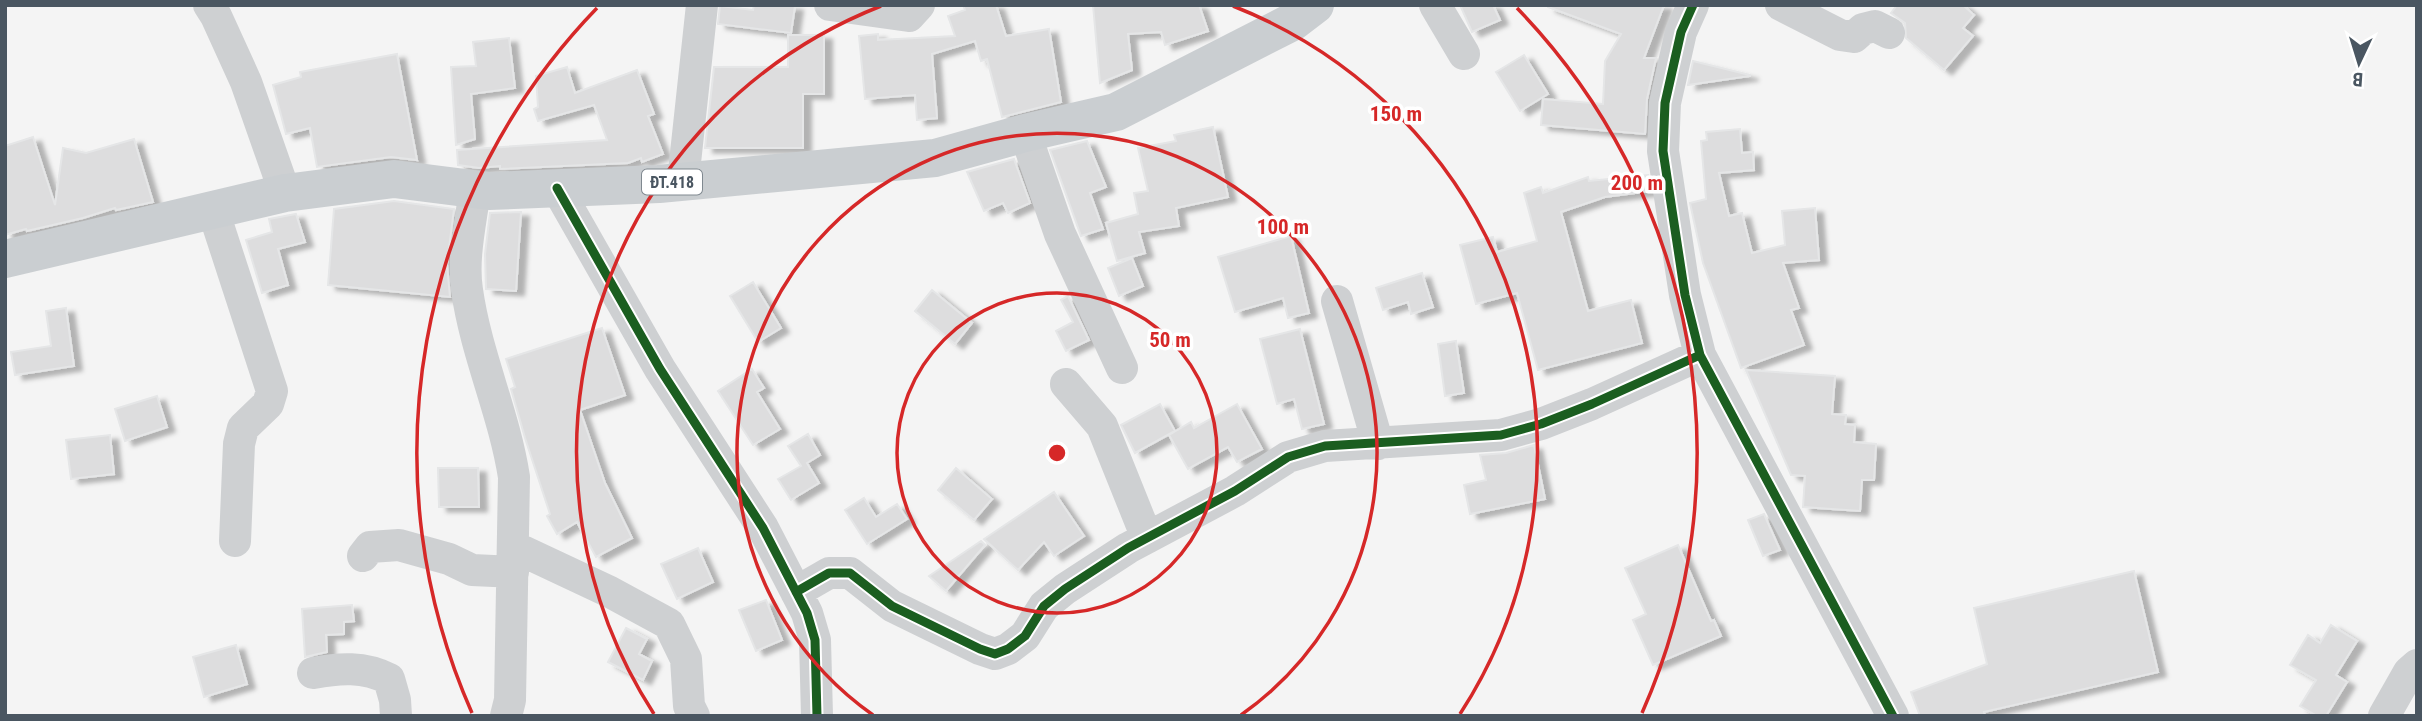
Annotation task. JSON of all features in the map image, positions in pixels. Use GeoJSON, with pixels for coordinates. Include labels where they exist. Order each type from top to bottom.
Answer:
{"type":"FeatureCollection","features":[{"type":"Feature","properties":{"kind":"main road","name":"ĐT.418"},"geometry":{"type":"LineString","coordinates":[[5,260],[285,193],[394,179],[489,191],[683,181],[935,158],[1116,112],[1294,21],[1315,5]]}},
{"type":"Feature","properties":{"kind":"street"},"geometry":{"type":"LineString","coordinates":[[209,5],[246,82],[285,193]]}},
{"type":"Feature","properties":{"kind":"street"},"geometry":{"type":"LineString","coordinates":[[683,181],[702,5]]}},
{"type":"Feature","properties":{"kind":"street"},"geometry":{"type":"LineString","coordinates":[[830,5],[909,16],[919,5]]}},
{"type":"Feature","properties":{"kind":"street"},"geometry":{"type":"LineString","coordinates":[[1435,5],[1464,54]]}},
{"type":"Feature","properties":{"kind":"street"},"geometry":{"type":"LineString","coordinates":[[1693,5],[1681,32],[1665,103],[1663,150],[1685,295],[1700,355],[1893,716]]}},
{"type":"Feature","properties":{"kind":"street"},"geometry":{"type":"LineString","coordinates":[[1781,5],[1840,35],[1854,37],[1863,29],[1875,26],[1889,33]]}},
{"type":"Feature","properties":{"kind":"street"},"geometry":{"type":"LineString","coordinates":[[1025,133],[1060,234],[1122,368]]}},
{"type":"Feature","properties":{"kind":"street"},"geometry":{"type":"LineString","coordinates":[[557,188],[660,369],[763,528],[807,613],[815,640],[817,716]]}},
{"type":"Feature","properties":{"kind":"street"},"geometry":{"type":"LineString","coordinates":[[474,189],[466,262],[467,288],[475,327],[509,441],[514,477],[510,700],[506,716]]}},
{"type":"Feature","properties":{"kind":"street"},"geometry":{"type":"LineString","coordinates":[[213,210],[272,391],[268,404],[243,428],[239,444],[235,541]]}},
{"type":"Feature","properties":{"kind":"street"},"geometry":{"type":"LineString","coordinates":[[1337,301],[1378,444]]}},
{"type":"Feature","properties":{"kind":"street"},"geometry":{"type":"LineString","coordinates":[[796,592],[830,573],[850,573],[891,606],[979,649],[995,654],[1008,649],[1025,636],[1044,606],[1065,589],[1147,538],[1235,491],[1288,457],[1325,446],[1501,436],[1592,404],[1700,355]]}},
{"type":"Feature","properties":{"kind":"street"},"geometry":{"type":"LineString","coordinates":[[1066,384],[1102,426],[1147,538]]}},
{"type":"Feature","properties":{"kind":"street"},"geometry":{"type":"LineString","coordinates":[[363,556],[370,547],[399,545],[449,559],[472,570],[513,559],[610,592],[668,624],[686,659],[689,706],[694,716]]}},
{"type":"Feature","properties":{"kind":"street"},"geometry":{"type":"LineString","coordinates":[[2384,716],[2409,672],[2417,665]]}},
{"type":"Feature","properties":{"kind":"street"},"geometry":{"type":"LineString","coordinates":[[313,673],[341,668],[376,672],[389,679],[396,716]]}},
{"type":"Feature","properties":{"kind":"building"},"geometry":{"type":"Polygon","coordinates":[[[754,5],[795,6],[791,33],[718,24],[720,6],[753,10],[754,5]]]}},
{"type":"Feature","properties":{"kind":"building"},"geometry":{"type":"Polygon","coordinates":[[[963,5],[996,5],[1006,36],[1049,29],[1061,102],[1002,117],[987,59],[981,61],[975,41],[932,54],[937,118],[917,120],[915,95],[865,99],[859,36],[878,34],[878,40],[955,36],[948,16],[965,10],[963,5]]]}},
{"type":"Feature","properties":{"kind":"building"},"geometry":{"type":"Polygon","coordinates":[[[1093,5],[1199,5],[1208,31],[1165,45],[1161,32],[1128,34],[1132,70],[1100,83],[1093,5]]]}},
{"type":"Feature","properties":{"kind":"building"},"geometry":{"type":"Polygon","coordinates":[[[1460,5],[1493,5],[1500,20],[1472,32],[1460,5]]]}},
{"type":"Feature","properties":{"kind":"building"},"geometry":{"type":"Polygon","coordinates":[[[1548,5],[1664,5],[1644,58],[1656,58],[1647,99],[1645,134],[1541,125],[1543,99],[1603,104],[1605,61],[1621,34],[1548,5]]]}},
{"type":"Feature","properties":{"kind":"building"},"geometry":{"type":"Polygon","coordinates":[[[1897,5],[1963,5],[1974,15],[1963,28],[1973,36],[1944,70],[1906,38],[1905,23],[1891,13],[1897,5]]]}},
{"type":"Feature","properties":{"kind":"building"},"geometry":{"type":"Polygon","coordinates":[[[788,35],[824,35],[824,94],[803,94],[803,148],[705,148],[714,67],[788,67],[788,35]]]}},
{"type":"Feature","properties":{"kind":"building"},"geometry":{"type":"Polygon","coordinates":[[[509,38],[515,88],[471,94],[475,139],[456,145],[451,67],[476,66],[473,42],[509,38]]]}},
{"type":"Feature","properties":{"kind":"building"},"geometry":{"type":"Polygon","coordinates":[[[397,54],[417,160],[391,157],[317,167],[310,128],[286,134],[273,85],[301,77],[300,72],[397,54]]]}},
{"type":"Feature","properties":{"kind":"building"},"geometry":{"type":"Polygon","coordinates":[[[1524,55],[1548,94],[1520,111],[1496,72],[1524,55]]]}},
{"type":"Feature","properties":{"kind":"building"},"geometry":{"type":"Polygon","coordinates":[[[1693,61],[1750,75],[1750,76],[1688,85],[1693,61]]]}},
{"type":"Feature","properties":{"kind":"building"},"geometry":{"type":"Polygon","coordinates":[[[567,67],[575,93],[637,70],[654,114],[648,116],[663,154],[642,162],[641,158],[628,163],[500,169],[500,166],[479,168],[458,165],[457,150],[607,140],[594,105],[538,121],[534,109],[538,107],[536,76],[567,67]]]}},
{"type":"Feature","properties":{"kind":"building"},"geometry":{"type":"Polygon","coordinates":[[[1213,127],[1228,197],[1176,208],[1179,226],[1139,232],[1145,253],[1117,261],[1106,223],[1138,214],[1134,193],[1148,191],[1138,148],[1176,141],[1174,135],[1213,127]]]}},
{"type":"Feature","properties":{"kind":"building"},"geometry":{"type":"Polygon","coordinates":[[[1740,129],[1742,153],[1753,152],[1754,170],[1719,173],[1729,216],[1742,213],[1752,253],[1785,245],[1782,211],[1815,208],[1819,260],[1783,263],[1799,308],[1791,310],[1804,345],[1741,368],[1703,263],[1690,203],[1706,199],[1701,141],[1707,140],[1706,132],[1740,129]]]}},
{"type":"Feature","properties":{"kind":"building"},"geometry":{"type":"Polygon","coordinates":[[[33,137],[55,205],[63,148],[86,153],[134,139],[153,202],[116,210],[115,208],[5,235],[5,146],[33,137]]]}},
{"type":"Feature","properties":{"kind":"building"},"geometry":{"type":"Polygon","coordinates":[[[1087,141],[1106,187],[1090,193],[1103,229],[1081,236],[1050,150],[1087,141]]]}},
{"type":"Feature","properties":{"kind":"building"},"geometry":{"type":"Polygon","coordinates":[[[1014,159],[1030,203],[1008,213],[1003,203],[984,211],[967,172],[1014,159]]]}},
{"type":"Feature","properties":{"kind":"building"},"geometry":{"type":"Polygon","coordinates":[[[1648,175],[1651,191],[1605,197],[1561,212],[1588,311],[1631,300],[1642,343],[1538,370],[1517,293],[1476,304],[1460,245],[1493,237],[1497,252],[1537,241],[1524,193],[1541,187],[1543,193],[1588,177],[1589,181],[1648,175]]]}},
{"type":"Feature","properties":{"kind":"building"},"geometry":{"type":"Polygon","coordinates":[[[394,201],[454,209],[447,264],[450,297],[328,285],[334,209],[394,201]]]}},
{"type":"Feature","properties":{"kind":"building"},"geometry":{"type":"Polygon","coordinates":[[[521,212],[516,291],[486,289],[485,254],[490,213],[521,212]]]}},
{"type":"Feature","properties":{"kind":"building"},"geometry":{"type":"Polygon","coordinates":[[[296,214],[305,242],[278,249],[288,285],[262,293],[246,240],[272,232],[269,219],[296,214]]]}},
{"type":"Feature","properties":{"kind":"building"},"geometry":{"type":"Polygon","coordinates":[[[1291,236],[1309,313],[1288,318],[1283,298],[1235,312],[1218,257],[1291,236]]]}},
{"type":"Feature","properties":{"kind":"building"},"geometry":{"type":"Polygon","coordinates":[[[1132,258],[1143,286],[1119,296],[1108,268],[1132,258]]]}},
{"type":"Feature","properties":{"kind":"building"},"geometry":{"type":"Polygon","coordinates":[[[1422,273],[1433,307],[1411,314],[1408,302],[1383,310],[1376,288],[1422,273]]]}},
{"type":"Feature","properties":{"kind":"building"},"geometry":{"type":"Polygon","coordinates":[[[753,282],[781,328],[758,342],[730,296],[753,282]]]}},
{"type":"Feature","properties":{"kind":"building"},"geometry":{"type":"Polygon","coordinates":[[[932,290],[972,323],[955,344],[915,311],[932,290]]]}},
{"type":"Feature","properties":{"kind":"building"},"geometry":{"type":"Polygon","coordinates":[[[1068,296],[1089,340],[1066,351],[1056,331],[1073,322],[1061,300],[1068,296]]]}},
{"type":"Feature","properties":{"kind":"building"},"geometry":{"type":"Polygon","coordinates":[[[66,308],[74,366],[15,375],[11,352],[51,346],[46,311],[66,308]]]}},
{"type":"Feature","properties":{"kind":"building"},"geometry":{"type":"Polygon","coordinates":[[[602,328],[625,395],[580,410],[605,483],[632,538],[596,557],[577,522],[557,534],[547,516],[550,514],[511,389],[515,387],[506,359],[602,328]]]}},
{"type":"Feature","properties":{"kind":"building"},"geometry":{"type":"Polygon","coordinates":[[[1300,329],[1324,424],[1302,429],[1294,399],[1277,404],[1260,339],[1300,329]]]}},
{"type":"Feature","properties":{"kind":"building"},"geometry":{"type":"Polygon","coordinates":[[[1456,341],[1464,393],[1445,396],[1438,344],[1456,341]]]}},
{"type":"Feature","properties":{"kind":"building"},"geometry":{"type":"Polygon","coordinates":[[[752,369],[764,388],[757,392],[780,429],[753,445],[718,391],[752,369]]]}},
{"type":"Feature","properties":{"kind":"building"},"geometry":{"type":"Polygon","coordinates":[[[1746,370],[1835,376],[1832,414],[1846,415],[1845,424],[1855,425],[1854,442],[1876,444],[1874,480],[1862,480],[1860,511],[1803,507],[1805,476],[1791,475],[1746,370]]]}},
{"type":"Feature","properties":{"kind":"building"},"geometry":{"type":"Polygon","coordinates":[[[157,396],[167,427],[125,441],[115,409],[157,396]]]}},
{"type":"Feature","properties":{"kind":"building"},"geometry":{"type":"Polygon","coordinates":[[[1160,404],[1175,431],[1135,453],[1121,425],[1160,404]]]}},
{"type":"Feature","properties":{"kind":"building"},"geometry":{"type":"Polygon","coordinates":[[[1237,404],[1262,449],[1237,462],[1228,447],[1188,469],[1169,435],[1191,422],[1194,428],[1237,404]]]}},
{"type":"Feature","properties":{"kind":"building"},"geometry":{"type":"Polygon","coordinates":[[[808,434],[820,455],[807,463],[819,483],[791,500],[778,479],[801,466],[788,446],[808,434]]]}},
{"type":"Feature","properties":{"kind":"building"},"geometry":{"type":"Polygon","coordinates":[[[110,435],[114,474],[71,479],[66,440],[110,435]]]}},
{"type":"Feature","properties":{"kind":"building"},"geometry":{"type":"Polygon","coordinates":[[[1534,445],[1545,499],[1470,514],[1464,485],[1486,480],[1480,455],[1506,453],[1534,445]]]}},
{"type":"Feature","properties":{"kind":"building"},"geometry":{"type":"Polygon","coordinates":[[[438,468],[478,468],[479,507],[439,507],[438,468]]]}},
{"type":"Feature","properties":{"kind":"building"},"geometry":{"type":"Polygon","coordinates":[[[956,468],[992,499],[974,520],[938,490],[956,468]]]}},
{"type":"Feature","properties":{"kind":"building"},"geometry":{"type":"Polygon","coordinates":[[[1054,492],[1084,536],[1054,556],[1044,542],[1018,570],[984,539],[1054,492]]]}},
{"type":"Feature","properties":{"kind":"building"},"geometry":{"type":"Polygon","coordinates":[[[864,498],[876,517],[897,504],[907,519],[867,544],[845,510],[864,498]]]}},
{"type":"Feature","properties":{"kind":"building"},"geometry":{"type":"Polygon","coordinates":[[[1764,514],[1780,550],[1763,556],[1748,520],[1764,514]]]}},
{"type":"Feature","properties":{"kind":"building"},"geometry":{"type":"Polygon","coordinates":[[[981,541],[985,545],[946,591],[929,576],[981,541]]]}},
{"type":"Feature","properties":{"kind":"building"},"geometry":{"type":"Polygon","coordinates":[[[1678,545],[1711,621],[1714,620],[1721,636],[1653,665],[1633,620],[1646,614],[1625,568],[1678,545]]]}},
{"type":"Feature","properties":{"kind":"building"},"geometry":{"type":"Polygon","coordinates":[[[698,548],[713,582],[677,599],[661,564],[698,548]]]}},
{"type":"Feature","properties":{"kind":"building"},"geometry":{"type":"Polygon","coordinates":[[[2134,571],[2158,672],[1984,712],[1985,716],[1920,716],[1911,692],[1987,664],[1974,608],[2134,571]]]}},
{"type":"Feature","properties":{"kind":"building"},"geometry":{"type":"Polygon","coordinates":[[[766,600],[782,640],[756,651],[739,610],[766,600]]]}},
{"type":"Feature","properties":{"kind":"building"},"geometry":{"type":"Polygon","coordinates":[[[352,605],[354,621],[344,622],[344,634],[326,635],[327,652],[305,657],[302,609],[352,605]]]}},
{"type":"Feature","properties":{"kind":"building"},"geometry":{"type":"Polygon","coordinates":[[[2331,625],[2357,641],[2336,675],[2347,682],[2326,716],[2317,716],[2300,706],[2316,680],[2290,665],[2308,635],[2320,643],[2331,625]]]}},
{"type":"Feature","properties":{"kind":"building"},"geometry":{"type":"Polygon","coordinates":[[[626,628],[647,639],[639,654],[652,661],[643,680],[608,662],[626,628]]]}},
{"type":"Feature","properties":{"kind":"building"},"geometry":{"type":"Polygon","coordinates":[[[236,645],[247,684],[204,697],[193,657],[236,645]]]}},
{"type":"Feature","properties":{"kind":"cycle path"},"geometry":{"type":"LineString","coordinates":[[1693,5],[1681,32],[1665,103],[1663,151],[1685,295],[1700,355],[1893,716]]}},
{"type":"Feature","properties":{"kind":"cycle path"},"geometry":{"type":"LineString","coordinates":[[557,188],[660,369],[763,528],[807,613],[815,640],[817,716]]}},
{"type":"Feature","properties":{"kind":"cycle path"},"geometry":{"type":"LineString","coordinates":[[796,592],[829,573],[850,573],[892,606],[995,654],[1008,649],[1025,636],[1044,606],[1065,589],[1128,548],[1235,491],[1288,457],[1325,446],[1501,435],[1541,424],[1592,404],[1700,355]]}}]}
